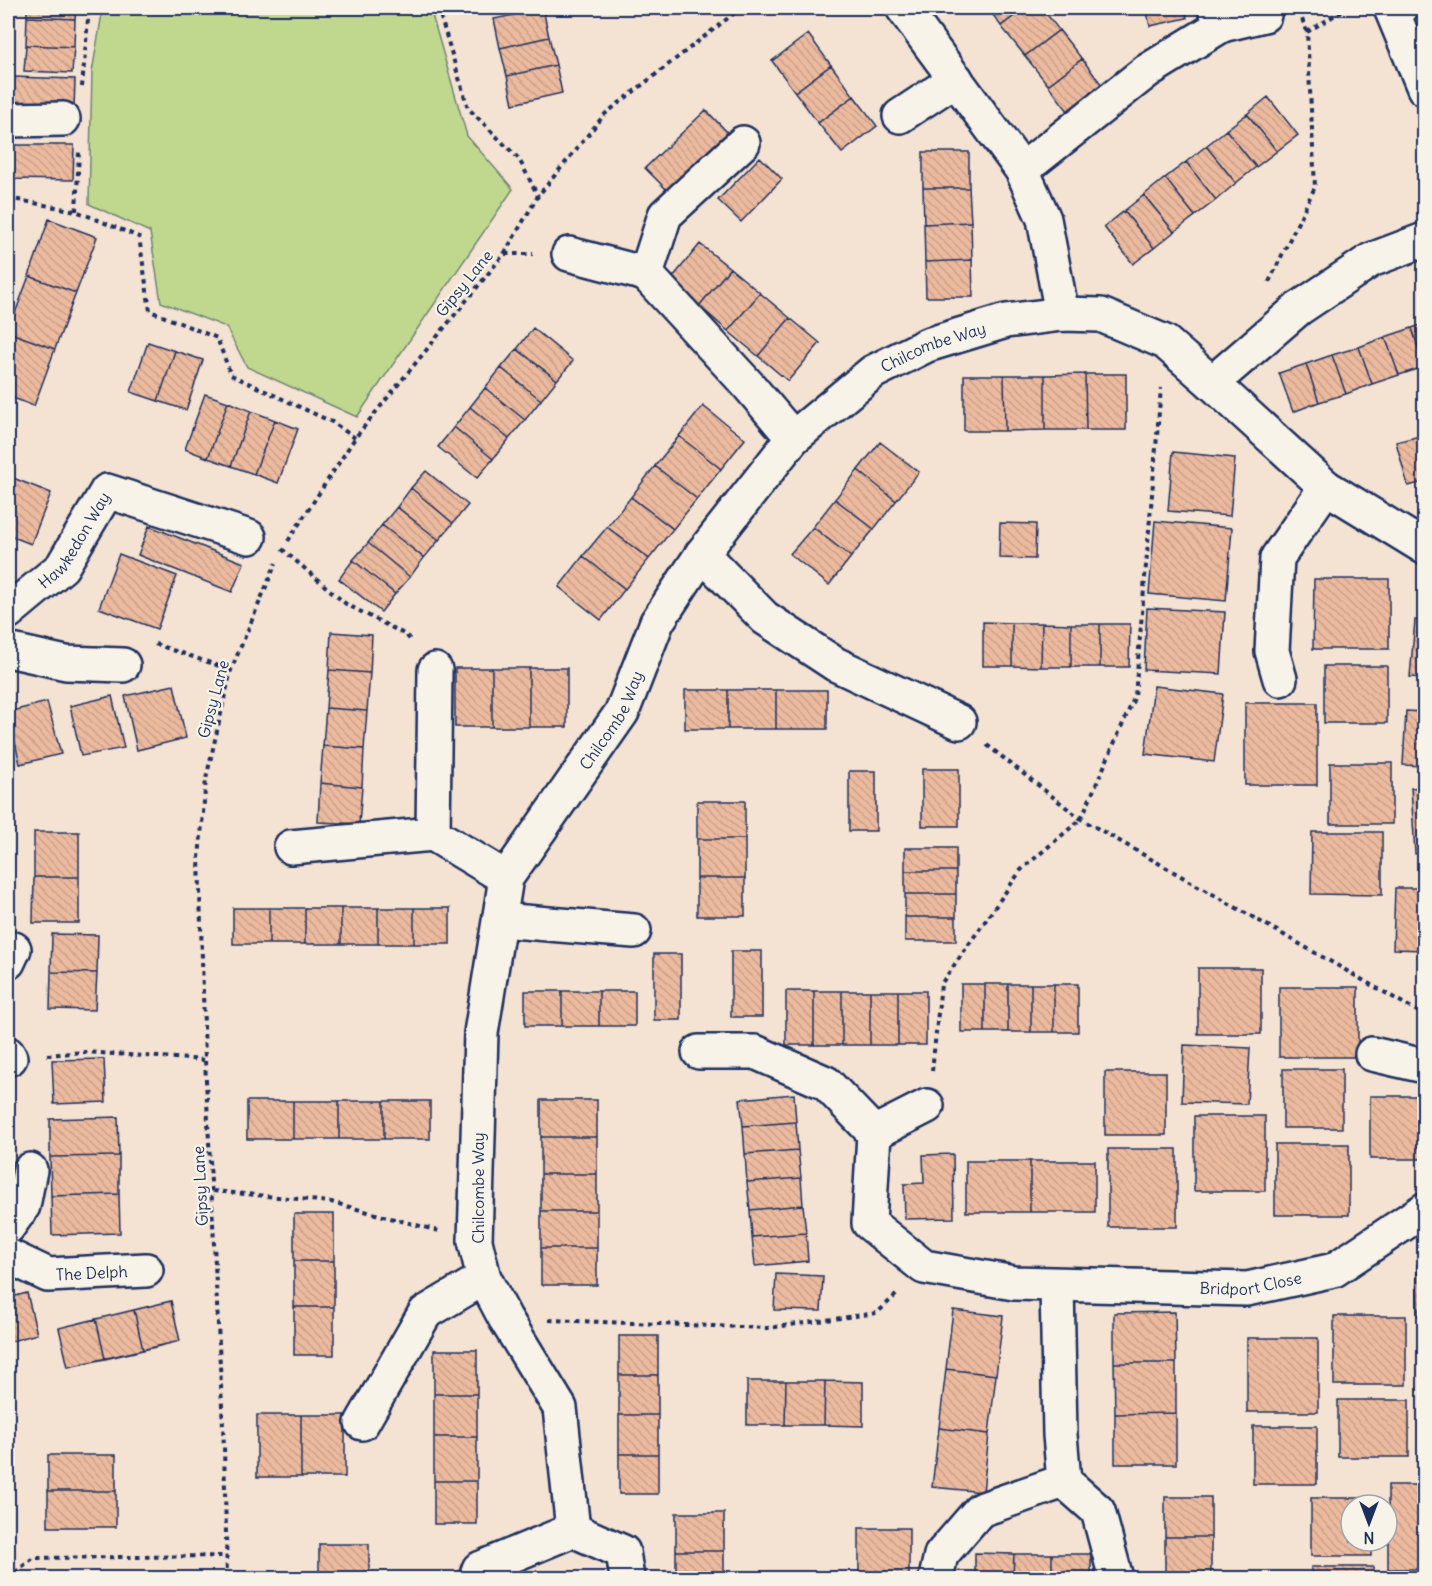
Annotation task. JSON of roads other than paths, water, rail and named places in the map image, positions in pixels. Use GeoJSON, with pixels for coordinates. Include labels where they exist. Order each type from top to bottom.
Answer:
{"type":"FeatureCollection","features":[{"type":"Feature","properties":{"kind":"street"},"geometry":{"type":"LineString","coordinates":[[903,8],[1023,170],[1044,219],[1062,314]]}},
{"type":"Feature","properties":{"kind":"street"},"geometry":{"type":"LineString","coordinates":[[1401,8],[1392,11],[1425,88]]}},
{"type":"Feature","properties":{"kind":"street"},"geometry":{"type":"LineString","coordinates":[[1023,170],[1219,16],[1264,15]]}},
{"type":"Feature","properties":{"kind":"street"},"geometry":{"type":"LineString","coordinates":[[900,116],[956,79]]}},
{"type":"Feature","properties":{"kind":"street"},"geometry":{"type":"LineString","coordinates":[[8,120],[63,119]]}},
{"type":"Feature","properties":{"kind":"street"},"geometry":{"type":"LineString","coordinates":[[646,274],[665,215],[743,143]]}},
{"type":"Feature","properties":{"kind":"street"},"geometry":{"type":"LineString","coordinates":[[1212,383],[1298,309],[1371,260],[1425,240]]}},
{"type":"Feature","properties":{"kind":"street"},"geometry":{"type":"LineString","coordinates":[[569,254],[646,274],[749,386],[793,438]]}},
{"type":"Feature","properties":{"kind":"street","name":"Chilcombe Way"},"geometry":{"type":"LineString","coordinates":[[573,1530],[560,1408],[505,1318],[484,1278],[475,1241],[481,1033],[506,878],[622,712],[657,622],[702,554],[793,438],[873,372],[927,345],[1006,321],[1062,314],[1101,315],[1165,342],[1326,487],[1425,547]]}},
{"type":"Feature","properties":{"kind":"street"},"geometry":{"type":"LineString","coordinates":[[1280,679],[1272,651],[1277,558],[1326,487]]}},
{"type":"Feature","properties":{"kind":"street","name":"Hawkedon Way"},"geometry":{"type":"LineString","coordinates":[[8,612],[62,567],[107,491],[249,537]]}},
{"type":"Feature","properties":{"kind":"street"},"geometry":{"type":"LineString","coordinates":[[702,554],[765,618],[825,658],[958,722]]}},
{"type":"Feature","properties":{"kind":"street"},"geometry":{"type":"LineString","coordinates":[[8,650],[66,663],[123,665]]}},
{"type":"Feature","properties":{"kind":"street"},"geometry":{"type":"LineString","coordinates":[[433,834],[435,670]]}},
{"type":"Feature","properties":{"kind":"street"},"geometry":{"type":"LineString","coordinates":[[291,847],[433,834],[506,878]]}},
{"type":"Feature","properties":{"kind":"street"},"geometry":{"type":"LineString","coordinates":[[500,920],[634,931]]}},
{"type":"Feature","properties":{"kind":"street"},"geometry":{"type":"LineString","coordinates":[[699,1052],[755,1052],[826,1083],[874,1133],[927,1106]]}},
{"type":"Feature","properties":{"kind":"street"},"geometry":{"type":"LineString","coordinates":[[1372,1054],[1425,1066]]}},
{"type":"Feature","properties":{"kind":"street","name":"Bridport Close"},"geometry":{"type":"LineString","coordinates":[[874,1133],[869,1223],[924,1267],[1014,1283],[1247,1289],[1334,1270],[1425,1210]]}},
{"type":"Feature","properties":{"kind":"street"},"geometry":{"type":"LineString","coordinates":[[8,1227],[23,1206],[21,1159]]}},
{"type":"Feature","properties":{"kind":"street","name":"The Delph"},"geometry":{"type":"LineString","coordinates":[[8,1256],[48,1275],[146,1270]]}},
{"type":"Feature","properties":{"kind":"street"},"geometry":{"type":"LineString","coordinates":[[362,1423],[425,1313],[484,1278]]}},
{"type":"Feature","properties":{"kind":"street"},"geometry":{"type":"LineString","coordinates":[[1057,1285],[1060,1435],[1064,1481],[1098,1511],[1116,1578]]}},
{"type":"Feature","properties":{"kind":"street"},"geometry":{"type":"LineString","coordinates":[[936,1578],[941,1555],[980,1510],[1064,1481]]}},
{"type":"Feature","properties":{"kind":"street"},"geometry":{"type":"LineString","coordinates":[[477,1578],[479,1569],[573,1530],[623,1552],[627,1578]]}}]}
